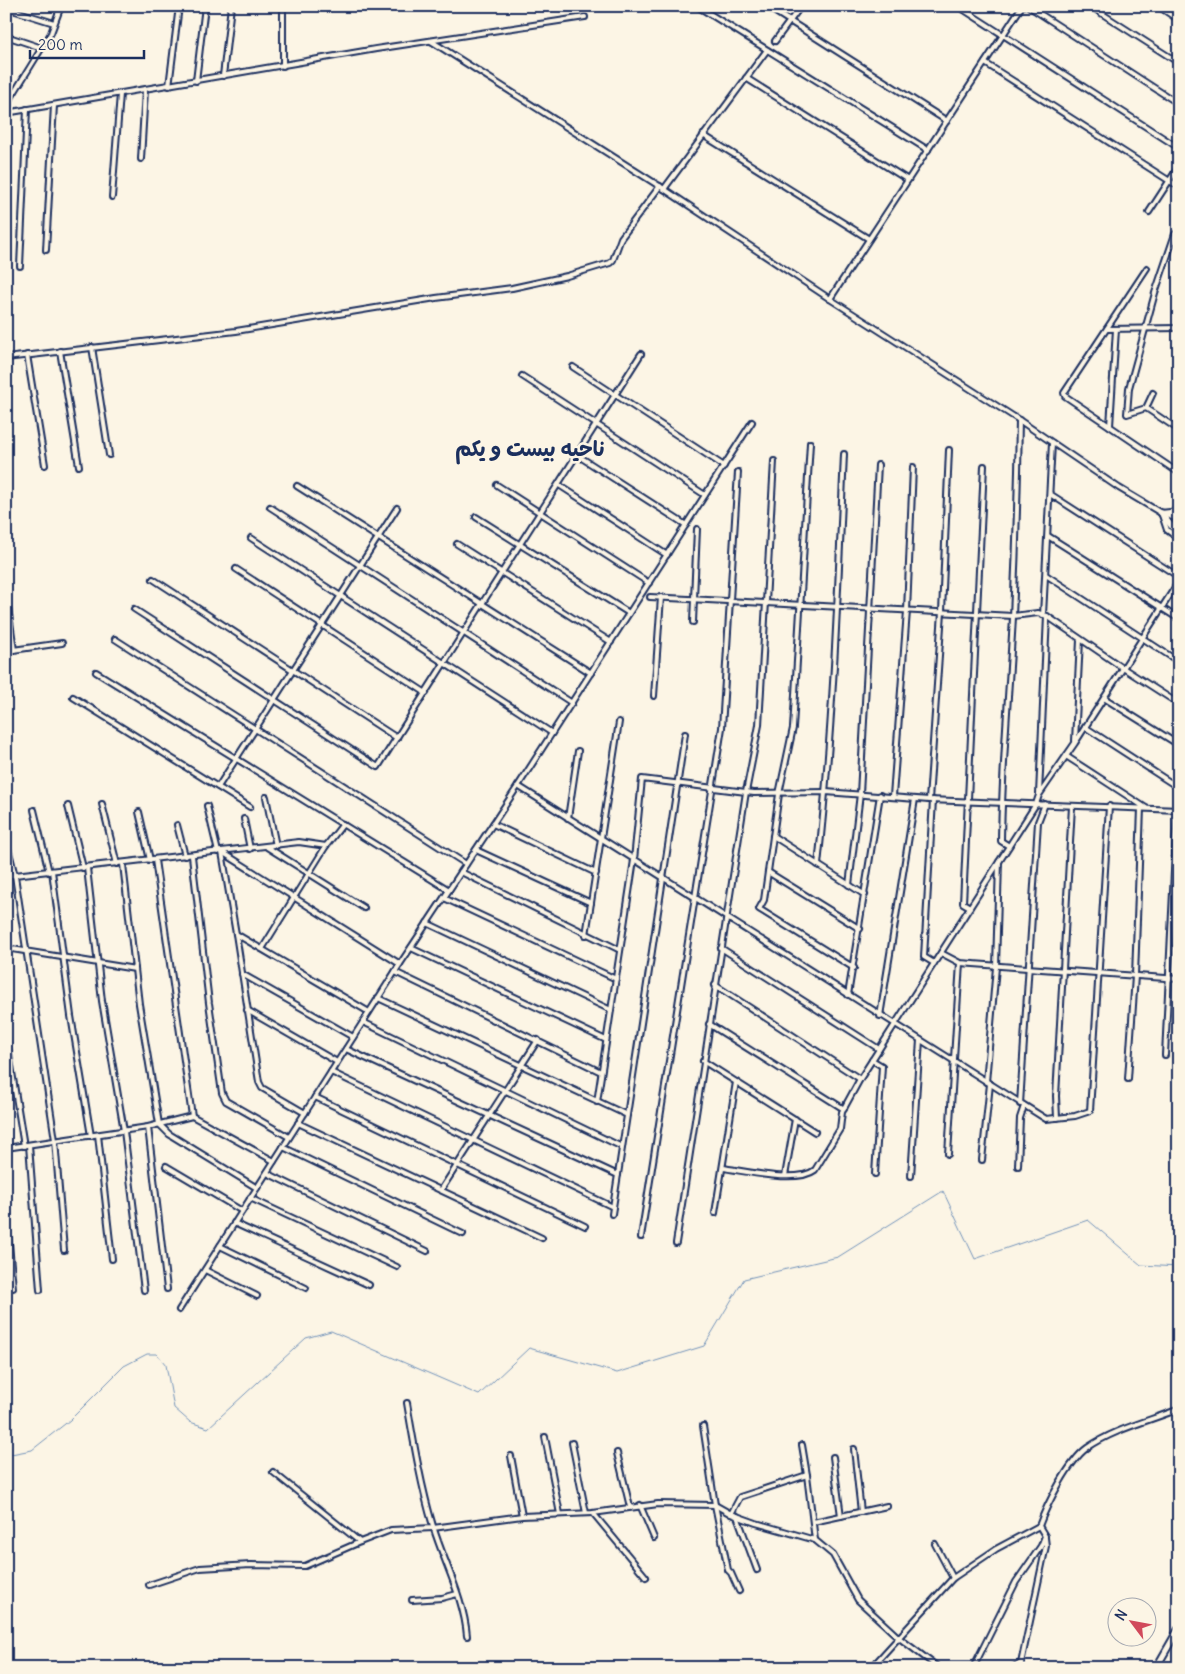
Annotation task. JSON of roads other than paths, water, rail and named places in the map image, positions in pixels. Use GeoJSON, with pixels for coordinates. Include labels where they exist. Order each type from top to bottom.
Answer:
{"type":"FeatureCollection","features":[{"type":"Feature","properties":{"kind":"main road"},"geometry":{"type":"LineString","coordinates":[[1161,513],[1179,519]]}},
{"type":"Feature","properties":{"kind":"main road"},"geometry":{"type":"LineString","coordinates":[[1161,513],[1173,528],[1179,531]]}},
{"type":"Feature","properties":{"kind":"main road"},"geometry":{"type":"LineString","coordinates":[[1156,1668],[1179,1628]]}},
{"type":"Feature","properties":{"kind":"street"},"geometry":{"type":"LineString","coordinates":[[6,106],[42,48],[61,6]]}},
{"type":"Feature","properties":{"kind":"street"},"geometry":{"type":"LineString","coordinates":[[169,86],[179,6]]}},
{"type":"Feature","properties":{"kind":"street"},"geometry":{"type":"LineString","coordinates":[[196,81],[206,6]]}},
{"type":"Feature","properties":{"kind":"street"},"geometry":{"type":"LineString","coordinates":[[223,76],[232,6]]}},
{"type":"Feature","properties":{"kind":"street"},"geometry":{"type":"LineString","coordinates":[[283,6],[283,66]]}},
{"type":"Feature","properties":{"kind":"street"},"geometry":{"type":"LineString","coordinates":[[697,6],[928,150]]}},
{"type":"Feature","properties":{"kind":"street"},"geometry":{"type":"LineString","coordinates":[[766,6],[947,121]]}},
{"type":"Feature","properties":{"kind":"street"},"geometry":{"type":"LineString","coordinates":[[775,40],[801,6]]}},
{"type":"Feature","properties":{"kind":"street"},"geometry":{"type":"LineString","coordinates":[[958,6],[1179,148]]}},
{"type":"Feature","properties":{"kind":"street"},"geometry":{"type":"LineString","coordinates":[[830,299],[1022,6]]}},
{"type":"Feature","properties":{"kind":"street"},"geometry":{"type":"LineString","coordinates":[[1028,6],[1179,104]]}},
{"type":"Feature","properties":{"kind":"street"},"geometry":{"type":"LineString","coordinates":[[1090,6],[1179,63]]}},
{"type":"Feature","properties":{"kind":"street"},"geometry":{"type":"LineString","coordinates":[[1158,6],[1179,20]]}},
{"type":"Feature","properties":{"kind":"street"},"geometry":{"type":"LineString","coordinates":[[6,8],[54,23]]}},
{"type":"Feature","properties":{"kind":"street"},"geometry":{"type":"LineString","coordinates":[[6,113],[585,16]]}},
{"type":"Feature","properties":{"kind":"street"},"geometry":{"type":"LineString","coordinates":[[6,36],[42,48]]}},
{"type":"Feature","properties":{"kind":"street"},"geometry":{"type":"LineString","coordinates":[[431,41],[660,186],[830,299],[1019,420],[1119,488],[1161,513],[1179,511]]}},
{"type":"Feature","properties":{"kind":"street"},"geometry":{"type":"LineString","coordinates":[[664,189],[768,50]]}},
{"type":"Feature","properties":{"kind":"street"},"geometry":{"type":"LineString","coordinates":[[985,63],[1179,187]]}},
{"type":"Feature","properties":{"kind":"street"},"geometry":{"type":"LineString","coordinates":[[746,78],[908,180]]}},
{"type":"Feature","properties":{"kind":"street"},"geometry":{"type":"LineString","coordinates":[[141,159],[145,90]]}},
{"type":"Feature","properties":{"kind":"street"},"geometry":{"type":"LineString","coordinates":[[112,197],[120,94]]}},
{"type":"Feature","properties":{"kind":"street"},"geometry":{"type":"LineString","coordinates":[[46,250],[54,105]]}},
{"type":"Feature","properties":{"kind":"street"},"geometry":{"type":"LineString","coordinates":[[20,266],[27,109]]}},
{"type":"Feature","properties":{"kind":"street"},"geometry":{"type":"LineString","coordinates":[[704,135],[870,239]]}},
{"type":"Feature","properties":{"kind":"street"},"geometry":{"type":"LineString","coordinates":[[1149,212],[1179,166]]}},
{"type":"Feature","properties":{"kind":"street"},"geometry":{"type":"LineString","coordinates":[[6,358],[236,331],[426,299],[512,288],[600,266],[613,260],[621,238],[660,186]]}},
{"type":"Feature","properties":{"kind":"street"},"geometry":{"type":"LineString","coordinates":[[1153,393],[1146,408],[1127,414],[1129,388],[1155,293],[1175,234]]}},
{"type":"Feature","properties":{"kind":"street"},"geometry":{"type":"LineString","coordinates":[[1147,268],[1064,393],[1065,396],[1179,473]]}},
{"type":"Feature","properties":{"kind":"street"},"geometry":{"type":"LineString","coordinates":[[1107,329],[1179,328]]}},
{"type":"Feature","properties":{"kind":"street"},"geometry":{"type":"LineString","coordinates":[[1110,426],[1116,329]]}},
{"type":"Feature","properties":{"kind":"street"},"geometry":{"type":"LineString","coordinates":[[92,347],[109,455]]}},
{"type":"Feature","properties":{"kind":"street"},"geometry":{"type":"LineString","coordinates":[[60,351],[79,466]]}},
{"type":"Feature","properties":{"kind":"street"},"geometry":{"type":"LineString","coordinates":[[134,608],[376,766],[380,766],[641,354]]}},
{"type":"Feature","properties":{"kind":"street"},"geometry":{"type":"LineString","coordinates":[[26,355],[45,465]]}},
{"type":"Feature","properties":{"kind":"street"},"geometry":{"type":"LineString","coordinates":[[574,367],[724,466]]}},
{"type":"Feature","properties":{"kind":"street"},"geometry":{"type":"LineString","coordinates":[[522,376],[705,495]]}},
{"type":"Feature","properties":{"kind":"street"},"geometry":{"type":"LineString","coordinates":[[1146,408],[1179,430]]}},
{"type":"Feature","properties":{"kind":"street"},"geometry":{"type":"LineString","coordinates":[[1009,846],[1001,841],[1018,500],[1019,420]]}},
{"type":"Feature","properties":{"kind":"street"},"geometry":{"type":"LineString","coordinates":[[179,1310],[378,998],[572,703],[752,422]]}},
{"type":"Feature","properties":{"kind":"street"},"geometry":{"type":"LineString","coordinates":[[6,431],[7,438]]}},
{"type":"Feature","properties":{"kind":"street"},"geometry":{"type":"LineString","coordinates":[[810,443],[792,728],[779,794],[764,900],[760,909],[854,968]]}},
{"type":"Feature","properties":{"kind":"street"},"geometry":{"type":"LineString","coordinates":[[1039,795],[1052,443]]}},
{"type":"Feature","properties":{"kind":"street"},"geometry":{"type":"LineString","coordinates":[[934,963],[924,957],[949,450]]}},
{"type":"Feature","properties":{"kind":"street"},"geometry":{"type":"LineString","coordinates":[[818,865],[826,792],[838,607],[844,454]]}},
{"type":"Feature","properties":{"kind":"street"},"geometry":{"type":"LineString","coordinates":[[577,455],[686,525]]}},
{"type":"Feature","properties":{"kind":"street"},"geometry":{"type":"LineString","coordinates":[[676,1243],[725,918],[759,725],[774,461]]}},
{"type":"Feature","properties":{"kind":"street"},"geometry":{"type":"LineString","coordinates":[[849,885],[860,794],[878,465]]}},
{"type":"Feature","properties":{"kind":"street"},"geometry":{"type":"LineString","coordinates":[[970,907],[963,903],[984,466]]}},
{"type":"Feature","properties":{"kind":"street"},"geometry":{"type":"LineString","coordinates":[[893,796],[908,610],[913,467]]}},
{"type":"Feature","properties":{"kind":"street"},"geometry":{"type":"LineString","coordinates":[[641,1237],[722,728],[738,472]]}},
{"type":"Feature","properties":{"kind":"street"},"geometry":{"type":"LineString","coordinates":[[497,485],[649,583]]}},
{"type":"Feature","properties":{"kind":"street"},"geometry":{"type":"LineString","coordinates":[[558,485],[666,555]]}},
{"type":"Feature","properties":{"kind":"street"},"geometry":{"type":"LineString","coordinates":[[297,486],[591,673]]}},
{"type":"Feature","properties":{"kind":"street"},"geometry":{"type":"LineString","coordinates":[[723,1168],[785,1176],[810,1174],[815,1170],[840,1129],[842,1112],[860,1079],[1036,804],[1039,795],[1075,743],[1179,579],[1050,494]]}},
{"type":"Feature","properties":{"kind":"street"},"geometry":{"type":"LineString","coordinates":[[270,507],[572,703]]}},
{"type":"Feature","properties":{"kind":"street"},"geometry":{"type":"LineString","coordinates":[[218,787],[397,508]]}},
{"type":"Feature","properties":{"kind":"street"},"geometry":{"type":"LineString","coordinates":[[1161,513],[1167,530],[1179,539]]}},
{"type":"Feature","properties":{"kind":"street"},"geometry":{"type":"LineString","coordinates":[[476,517],[629,613]]}},
{"type":"Feature","properties":{"kind":"street"},"geometry":{"type":"LineString","coordinates":[[693,622],[697,529]]}},
{"type":"Feature","properties":{"kind":"street"},"geometry":{"type":"LineString","coordinates":[[1048,536],[1179,619]]}},
{"type":"Feature","properties":{"kind":"street"},"geometry":{"type":"LineString","coordinates":[[251,538],[552,733]]}},
{"type":"Feature","properties":{"kind":"street"},"geometry":{"type":"LineString","coordinates":[[457,544],[610,642]]}},
{"type":"Feature","properties":{"kind":"street"},"geometry":{"type":"LineString","coordinates":[[236,569],[426,692]]}},
{"type":"Feature","properties":{"kind":"street"},"geometry":{"type":"LineString","coordinates":[[1046,575],[1179,662]]}},
{"type":"Feature","properties":{"kind":"street"},"geometry":{"type":"LineString","coordinates":[[153,579],[397,738]]}},
{"type":"Feature","properties":{"kind":"street"},"geometry":{"type":"LineString","coordinates":[[6,593],[14,650]]}},
{"type":"Feature","properties":{"kind":"street"},"geometry":{"type":"LineString","coordinates":[[650,597],[1013,616],[1038,613],[1179,704]]}},
{"type":"Feature","properties":{"kind":"street"},"geometry":{"type":"LineString","coordinates":[[654,696],[661,597]]}},
{"type":"Feature","properties":{"kind":"street"},"geometry":{"type":"LineString","coordinates":[[115,639],[466,864]]}},
{"type":"Feature","properties":{"kind":"street"},"geometry":{"type":"LineString","coordinates":[[1075,743],[1080,640]]}},
{"type":"Feature","properties":{"kind":"street"},"geometry":{"type":"LineString","coordinates":[[6,650],[62,643]]}},
{"type":"Feature","properties":{"kind":"street"},"geometry":{"type":"LineString","coordinates":[[96,672],[449,890]]}},
{"type":"Feature","properties":{"kind":"street"},"geometry":{"type":"LineString","coordinates":[[73,697],[250,807]]}},
{"type":"Feature","properties":{"kind":"street"},"geometry":{"type":"LineString","coordinates":[[1104,698],[1179,745]]}},
{"type":"Feature","properties":{"kind":"street"},"geometry":{"type":"LineString","coordinates":[[586,935],[619,722]]}},
{"type":"Feature","properties":{"kind":"street"},"geometry":{"type":"LineString","coordinates":[[1085,727],[1179,788]]}},
{"type":"Feature","properties":{"kind":"street"},"geometry":{"type":"LineString","coordinates":[[612,1214],[685,734]]}},
{"type":"Feature","properties":{"kind":"street"},"geometry":{"type":"LineString","coordinates":[[568,818],[578,751]]}},
{"type":"Feature","properties":{"kind":"street"},"geometry":{"type":"LineString","coordinates":[[1066,756],[1147,809]]}},
{"type":"Feature","properties":{"kind":"street"},"geometry":{"type":"LineString","coordinates":[[597,1102],[634,860],[642,779],[746,792],[779,794],[826,792],[931,800],[1178,810],[1165,1055]]}},
{"type":"Feature","properties":{"kind":"street"},"geometry":{"type":"LineString","coordinates":[[518,786],[1046,1119],[1075,1116],[1090,1111],[1109,806]]}},
{"type":"Feature","properties":{"kind":"street"},"geometry":{"type":"LineString","coordinates":[[848,995],[854,968],[880,795]]}},
{"type":"Feature","properties":{"kind":"street"},"geometry":{"type":"LineString","coordinates":[[266,798],[276,846]]}},
{"type":"Feature","properties":{"kind":"street"},"geometry":{"type":"LineString","coordinates":[[880,1016],[915,798]]}},
{"type":"Feature","properties":{"kind":"street"},"geometry":{"type":"LineString","coordinates":[[102,804],[117,864]]}},
{"type":"Feature","properties":{"kind":"street"},"geometry":{"type":"LineString","coordinates":[[1018,1166],[1038,822],[1045,804]]}},
{"type":"Feature","properties":{"kind":"street"},"geometry":{"type":"LineString","coordinates":[[68,806],[85,868],[99,964],[102,1000],[124,1131],[144,1290]]}},
{"type":"Feature","properties":{"kind":"street"},"geometry":{"type":"LineString","coordinates":[[207,806],[220,852],[236,934],[256,1074],[262,1088],[305,1113]]}},
{"type":"Feature","properties":{"kind":"street"},"geometry":{"type":"LineString","coordinates":[[1057,1118],[1072,806]]}},
{"type":"Feature","properties":{"kind":"street"},"geometry":{"type":"LineString","coordinates":[[1128,1079],[1135,976],[1141,808]]}},
{"type":"Feature","properties":{"kind":"street"},"geometry":{"type":"LineString","coordinates":[[34,810],[50,872],[64,958],[70,1016],[91,1136]]}},
{"type":"Feature","properties":{"kind":"street"},"geometry":{"type":"LineString","coordinates":[[139,812],[153,860],[192,1116]]}},
{"type":"Feature","properties":{"kind":"street"},"geometry":{"type":"LineString","coordinates":[[244,819],[250,849]]}},
{"type":"Feature","properties":{"kind":"street"},"geometry":{"type":"LineString","coordinates":[[262,949],[326,846],[342,824]]}},
{"type":"Feature","properties":{"kind":"street"},"geometry":{"type":"LineString","coordinates":[[493,824],[596,873]]}},
{"type":"Feature","properties":{"kind":"street"},"geometry":{"type":"LineString","coordinates":[[177,825],[185,856]]}},
{"type":"Feature","properties":{"kind":"street"},"geometry":{"type":"LineString","coordinates":[[773,836],[865,895]]}},
{"type":"Feature","properties":{"kind":"street"},"geometry":{"type":"LineString","coordinates":[[6,840],[15,876],[55,1140],[64,1250]]}},
{"type":"Feature","properties":{"kind":"street"},"geometry":{"type":"LineString","coordinates":[[6,876],[192,856],[299,842],[326,846]]}},
{"type":"Feature","properties":{"kind":"street"},"geometry":{"type":"LineString","coordinates":[[267,847],[364,908]]}},
{"type":"Feature","properties":{"kind":"street"},"geometry":{"type":"LineString","coordinates":[[476,850],[591,903]]}},
{"type":"Feature","properties":{"kind":"street"},"geometry":{"type":"LineString","coordinates":[[220,852],[400,964]]}},
{"type":"Feature","properties":{"kind":"street"},"geometry":{"type":"LineString","coordinates":[[192,856],[209,1003],[222,1093],[226,1100],[289,1137]]}},
{"type":"Feature","properties":{"kind":"street"},"geometry":{"type":"LineString","coordinates":[[982,1160],[996,967],[999,862]]}},
{"type":"Feature","properties":{"kind":"street"},"geometry":{"type":"LineString","coordinates":[[123,864],[139,1004],[159,1124],[169,1134],[257,1188]]}},
{"type":"Feature","properties":{"kind":"street"},"geometry":{"type":"LineString","coordinates":[[461,872],[586,935],[620,950]]}},
{"type":"Feature","properties":{"kind":"street"},"geometry":{"type":"LineString","coordinates":[[768,872],[860,929]]}},
{"type":"Feature","properties":{"kind":"street"},"geometry":{"type":"LineString","coordinates":[[444,898],[616,979]]}},
{"type":"Feature","properties":{"kind":"street"},"geometry":{"type":"LineString","coordinates":[[427,923],[611,1010]]}},
{"type":"Feature","properties":{"kind":"street"},"geometry":{"type":"LineString","coordinates":[[236,934],[369,1012]]}},
{"type":"Feature","properties":{"kind":"street"},"geometry":{"type":"LineString","coordinates":[[6,948],[135,969]]}},
{"type":"Feature","properties":{"kind":"street"},"geometry":{"type":"LineString","coordinates":[[411,948],[606,1040]]}},
{"type":"Feature","properties":{"kind":"street"},"geometry":{"type":"LineString","coordinates":[[721,948],[879,1049]]}},
{"type":"Feature","properties":{"kind":"street"},"geometry":{"type":"LineString","coordinates":[[941,953],[960,963],[996,967],[1179,979]]}},
{"type":"Feature","properties":{"kind":"street"},"geometry":{"type":"LineString","coordinates":[[948,1154],[960,963]]}},
{"type":"Feature","properties":{"kind":"street"},"geometry":{"type":"LineString","coordinates":[[395,972],[601,1072]]}},
{"type":"Feature","properties":{"kind":"street"},"geometry":{"type":"LineString","coordinates":[[242,974],[353,1037]]}},
{"type":"Feature","properties":{"kind":"street"},"geometry":{"type":"LineString","coordinates":[[715,986],[860,1079]]}},
{"type":"Feature","properties":{"kind":"street"},"geometry":{"type":"LineString","coordinates":[[378,998],[627,1115]]}},
{"type":"Feature","properties":{"kind":"street"},"geometry":{"type":"LineString","coordinates":[[247,1010],[337,1062]]}},
{"type":"Feature","properties":{"kind":"street"},"geometry":{"type":"LineString","coordinates":[[363,1022],[622,1147]]}},
{"type":"Feature","properties":{"kind":"street"},"geometry":{"type":"LineString","coordinates":[[709,1024],[844,1109]]}},
{"type":"Feature","properties":{"kind":"street"},"geometry":{"type":"LineString","coordinates":[[6,1034],[26,1146],[40,1290]]}},
{"type":"Feature","properties":{"kind":"street"},"geometry":{"type":"LineString","coordinates":[[441,1190],[538,1040]]}},
{"type":"Feature","properties":{"kind":"street"},"geometry":{"type":"LineString","coordinates":[[911,1176],[920,1040]]}},
{"type":"Feature","properties":{"kind":"street"},"geometry":{"type":"LineString","coordinates":[[346,1048],[618,1175]]}},
{"type":"Feature","properties":{"kind":"street"},"geometry":{"type":"LineString","coordinates":[[872,1060],[882,1066],[875,1174]]}},
{"type":"Feature","properties":{"kind":"street"},"geometry":{"type":"LineString","coordinates":[[703,1061],[815,1132]]}},
{"type":"Feature","properties":{"kind":"street"},"geometry":{"type":"LineString","coordinates":[[331,1072],[613,1207]]}},
{"type":"Feature","properties":{"kind":"street"},"geometry":{"type":"LineString","coordinates":[[715,1213],[736,1082]]}},
{"type":"Feature","properties":{"kind":"street"},"geometry":{"type":"LineString","coordinates":[[315,1097],[585,1226]]}},
{"type":"Feature","properties":{"kind":"street"},"geometry":{"type":"LineString","coordinates":[[6,1148],[148,1127],[192,1116],[274,1161]]}},
{"type":"Feature","properties":{"kind":"street"},"geometry":{"type":"LineString","coordinates":[[785,1176],[795,1119]]}},
{"type":"Feature","properties":{"kind":"street"},"geometry":{"type":"LineString","coordinates":[[298,1123],[542,1238]]}},
{"type":"Feature","properties":{"kind":"street"},"geometry":{"type":"LineString","coordinates":[[148,1127],[168,1289]]}},
{"type":"Feature","properties":{"kind":"street"},"geometry":{"type":"LineString","coordinates":[[98,1135],[112,1259]]}},
{"type":"Feature","properties":{"kind":"street"},"geometry":{"type":"LineString","coordinates":[[283,1147],[463,1234]]}},
{"type":"Feature","properties":{"kind":"street"},"geometry":{"type":"LineString","coordinates":[[166,1166],[242,1211]]}},
{"type":"Feature","properties":{"kind":"street"},"geometry":{"type":"LineString","coordinates":[[266,1173],[427,1251]]}},
{"type":"Feature","properties":{"kind":"street"},"geometry":{"type":"LineString","coordinates":[[250,1198],[398,1268]]}},
{"type":"Feature","properties":{"kind":"street"},"geometry":{"type":"LineString","coordinates":[[6,1210],[13,1288]]}},
{"type":"Feature","properties":{"kind":"street"},"geometry":{"type":"LineString","coordinates":[[234,1223],[369,1285]]}},
{"type":"Feature","properties":{"kind":"street"},"geometry":{"type":"LineString","coordinates":[[220,1246],[306,1288]]}},
{"type":"Feature","properties":{"kind":"street"},"geometry":{"type":"LineString","coordinates":[[205,1270],[257,1296]]}},
{"type":"Feature","properties":{"kind":"street"},"geometry":{"type":"LineString","coordinates":[[407,1403],[421,1479],[433,1528],[465,1617],[467,1636]]}},
{"type":"Feature","properties":{"kind":"street"},"geometry":{"type":"LineString","coordinates":[[870,1668],[953,1578],[996,1549],[1040,1526],[1045,1511],[1068,1471],[1075,1460],[1086,1449],[1104,1438],[1179,1409]]}},
{"type":"Feature","properties":{"kind":"street"},"geometry":{"type":"LineString","coordinates":[[703,1426],[715,1505],[728,1570],[739,1591]]}},
{"type":"Feature","properties":{"kind":"street"},"geometry":{"type":"LineString","coordinates":[[545,1437],[560,1514]]}},
{"type":"Feature","properties":{"kind":"street"},"geometry":{"type":"LineString","coordinates":[[572,1443],[586,1513]]}},
{"type":"Feature","properties":{"kind":"street"},"geometry":{"type":"LineString","coordinates":[[802,1445],[815,1540]]}},
{"type":"Feature","properties":{"kind":"street"},"geometry":{"type":"LineString","coordinates":[[854,1450],[861,1512]]}},
{"type":"Feature","properties":{"kind":"street"},"geometry":{"type":"LineString","coordinates":[[617,1453],[630,1507]]}},
{"type":"Feature","properties":{"kind":"street"},"geometry":{"type":"LineString","coordinates":[[511,1456],[522,1516]]}},
{"type":"Feature","properties":{"kind":"street"},"geometry":{"type":"LineString","coordinates":[[832,1457],[841,1516]]}},
{"type":"Feature","properties":{"kind":"street"},"geometry":{"type":"LineString","coordinates":[[273,1472],[360,1542]]}},
{"type":"Feature","properties":{"kind":"street"},"geometry":{"type":"LineString","coordinates":[[731,1514],[740,1497],[807,1475]]}},
{"type":"Feature","properties":{"kind":"street"},"geometry":{"type":"LineString","coordinates":[[640,1505],[654,1538]]}},
{"type":"Feature","properties":{"kind":"street"},"geometry":{"type":"LineString","coordinates":[[149,1585],[200,1568],[251,1565],[305,1566],[391,1530],[433,1528],[522,1516],[593,1513],[640,1505],[715,1505],[731,1514],[756,1523],[815,1540],[833,1555],[858,1600],[898,1636],[939,1668]]}},
{"type":"Feature","properties":{"kind":"street"},"geometry":{"type":"LineString","coordinates":[[813,1522],[887,1506]]}},
{"type":"Feature","properties":{"kind":"street"},"geometry":{"type":"LineString","coordinates":[[593,1513],[646,1577]]}},
{"type":"Feature","properties":{"kind":"street"},"geometry":{"type":"LineString","coordinates":[[737,1516],[757,1570]]}},
{"type":"Feature","properties":{"kind":"street"},"geometry":{"type":"LineString","coordinates":[[1012,1668],[1021,1665],[1046,1546],[1045,1536],[1040,1526]]}},
{"type":"Feature","properties":{"kind":"street"},"geometry":{"type":"LineString","coordinates":[[974,1668],[1016,1582],[1041,1546],[1045,1536]]}},
{"type":"Feature","properties":{"kind":"street"},"geometry":{"type":"LineString","coordinates":[[936,1544],[953,1578]]}},
{"type":"Feature","properties":{"kind":"street"},"geometry":{"type":"LineString","coordinates":[[412,1600],[442,1598],[457,1594]]}},
{"type":"Feature","properties":{"kind":"waterway"},"geometry":{"type":"LineString","coordinates":[[6,1455],[32,1450],[70,1420],[124,1366],[147,1354],[157,1354],[166,1365],[174,1408],[190,1422],[208,1428],[306,1338],[331,1331],[479,1395],[529,1348],[617,1373],[704,1346],[744,1279],[838,1257],[943,1191],[975,1259],[1088,1220],[1141,1265],[1179,1267]]}},
{"type":"Feature","properties":{"kind":"district","name":"ناحیه بیست و یکم"},"geometry":{"type":"Point","coordinates":[530,448]}}]}
